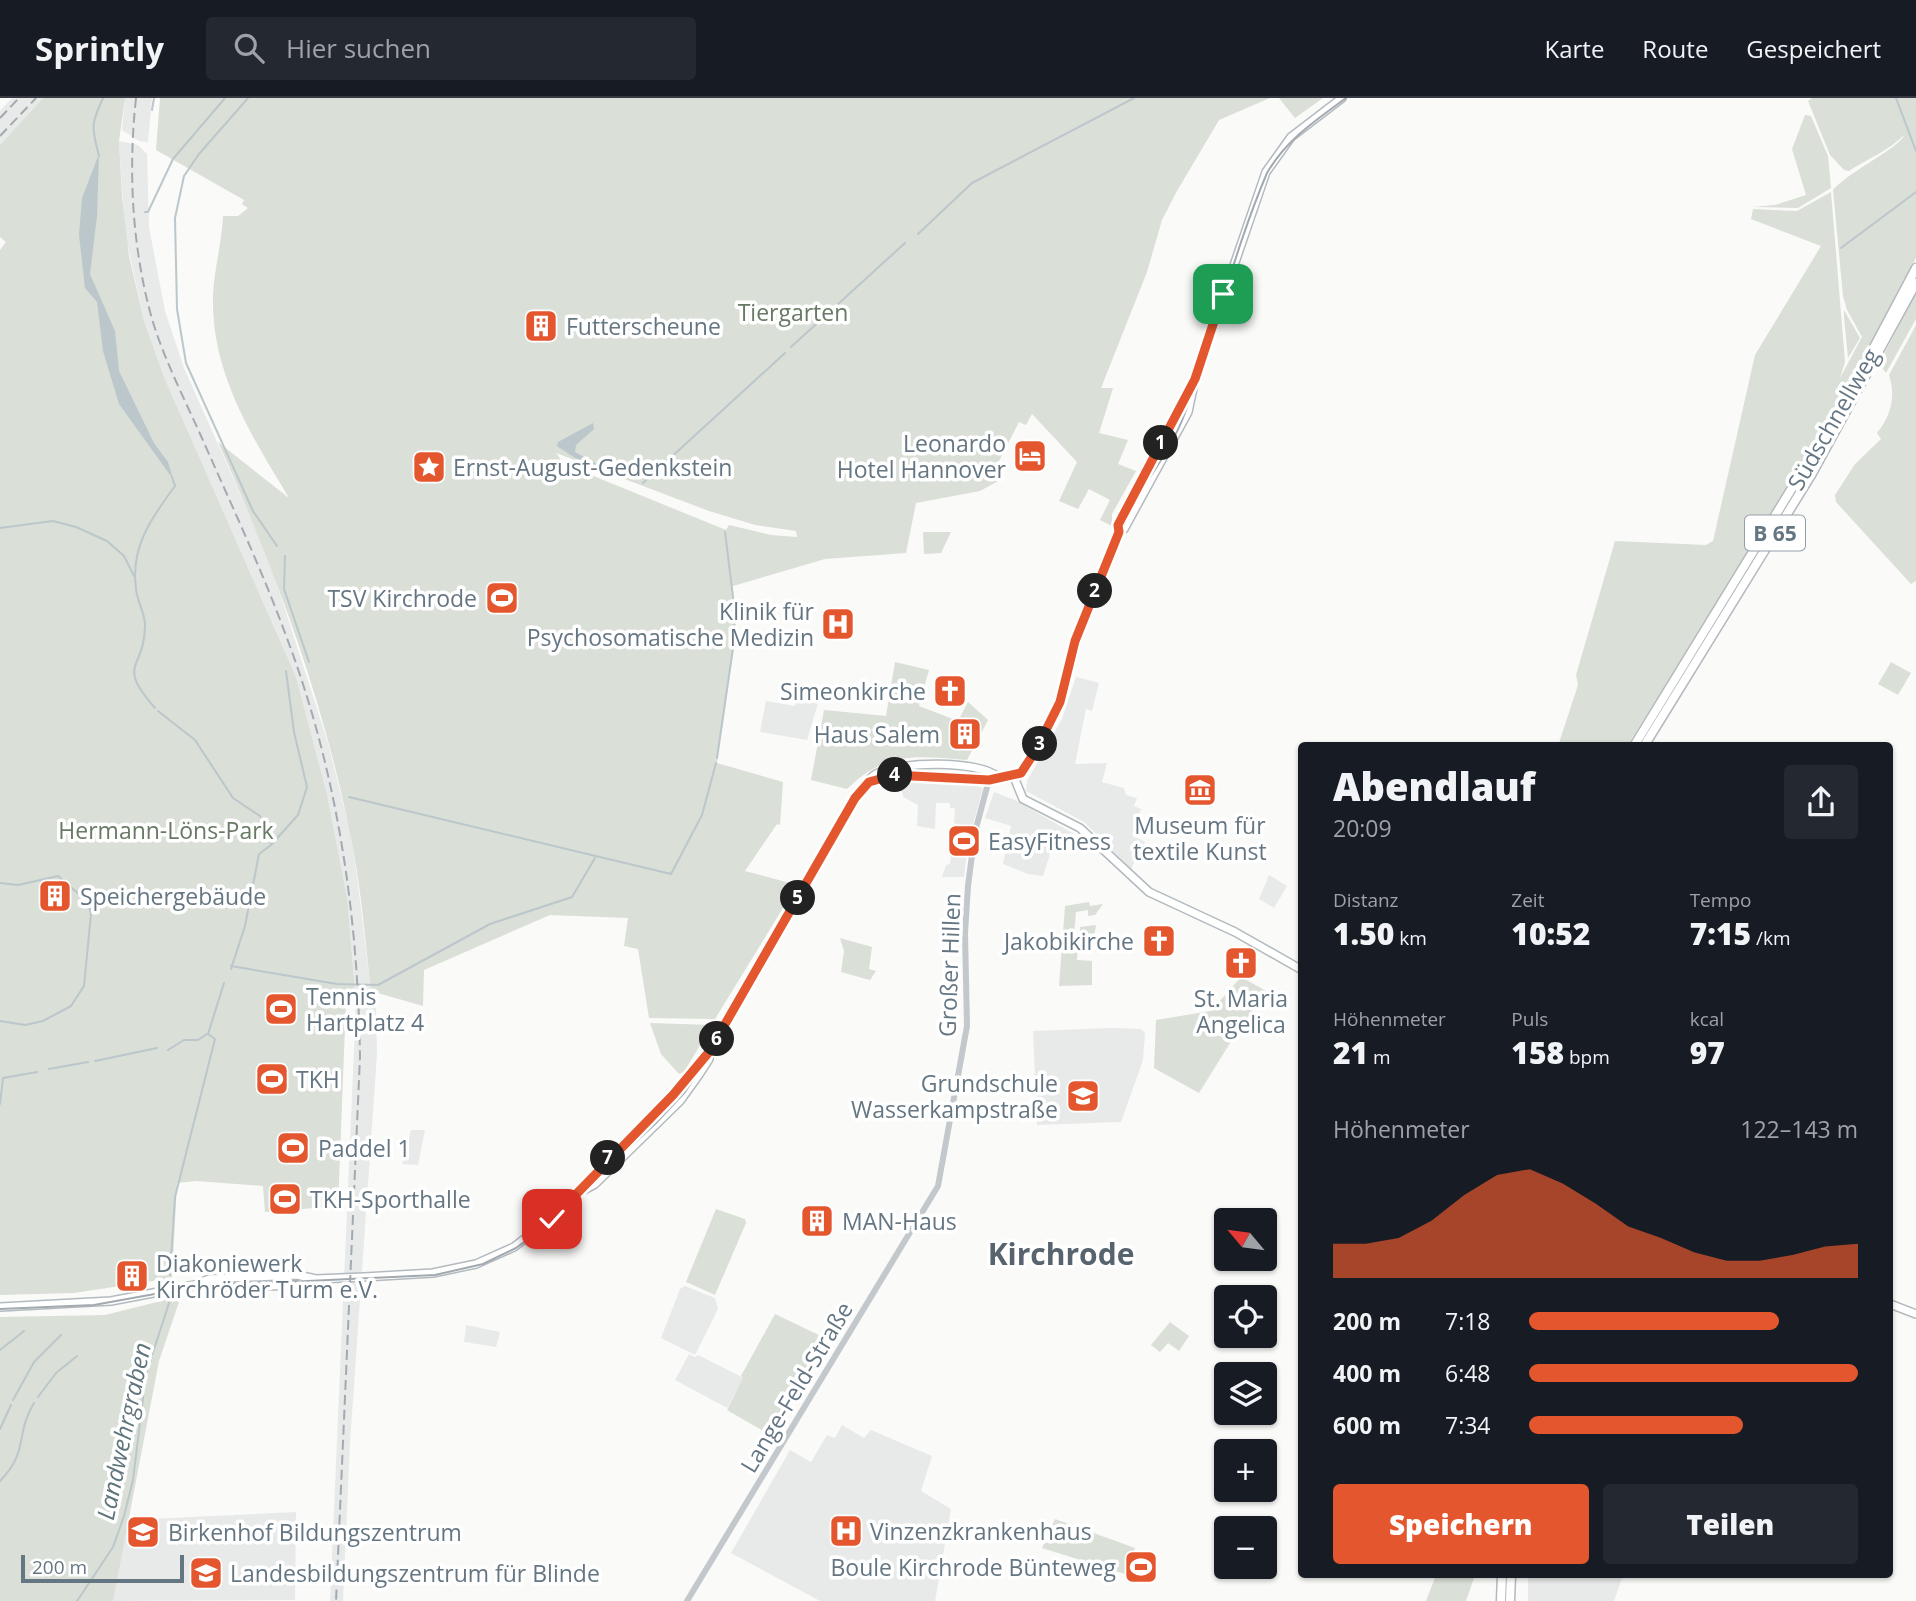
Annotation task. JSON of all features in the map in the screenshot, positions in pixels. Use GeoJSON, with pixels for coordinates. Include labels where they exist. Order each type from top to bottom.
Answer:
{"type":"FeatureCollection","features":[{"type":"Feature","properties":{"kind":"highway","name":"Südschnellweg"},"geometry":{"type":"LineString","coordinates":[[1880,346],[1916,268]]}},
{"type":"Feature","properties":{"kind":"highway","name":"Südschnellweg"},"geometry":{"type":"LineString","coordinates":[[1637,742],[1669,695],[1869,366],[1916,283]]}},
{"type":"Feature","properties":{"kind":"highway","name":"Südschnellweg"},"geometry":{"type":"LineString","coordinates":[[1646,742],[1658,713]]}},
{"type":"Feature","properties":{"kind":"highway"},"geometry":{"type":"LineString","coordinates":[[1501,1601],[1502,1578]]}},
{"type":"Feature","properties":{"kind":"highway"},"geometry":{"type":"LineString","coordinates":[[1510,1601],[1511,1578]]}},
{"type":"Feature","properties":{"kind":"main road"},"geometry":{"type":"LineString","coordinates":[[869,782],[900,774],[989,780],[1014,777],[1028,764],[1055,712],[1075,641],[1119,532],[1124,529],[1188,412],[1195,379],[1266,172],[1292,137],[1342,98]]}},
{"type":"Feature","properties":{"kind":"main road"},"geometry":{"type":"LineString","coordinates":[[0,1307],[85,1305],[195,1285],[206,1288],[294,1285],[316,1279],[433,1273],[476,1264],[526,1240],[580,1192],[603,1163],[680,1087],[709,1052],[855,798],[876,774],[901,766],[959,766],[990,771],[998,777]]}},
{"type":"Feature","properties":{"kind":"main road"},"geometry":{"type":"LineString","coordinates":[[1014,777],[1023,799],[1080,828],[1149,892],[1235,932],[1298,968]]}},
{"type":"Feature","properties":{"kind":"main road"},"geometry":{"type":"LineString","coordinates":[[580,1192],[595,1184],[687,1093],[709,1059],[709,1052]]}},
{"type":"Feature","properties":{"kind":"main road"},"geometry":{"type":"LineString","coordinates":[[680,1087],[687,1093]]}},
{"type":"Feature","properties":{"kind":"main road"},"geometry":{"type":"LineString","coordinates":[[1893,1305],[1916,1314]]}},
{"type":"Feature","properties":{"kind":"street","name":"Großer Hillen"},"geometry":{"type":"LineString","coordinates":[[935,1192],[967,1026],[965,933],[969,878],[975,832],[990,771]]}},
{"type":"Feature","properties":{"kind":"street","name":"Lange-Feld-Straße"},"geometry":{"type":"LineString","coordinates":[[687,1601],[935,1192]]}},
{"type":"Feature","properties":{"kind":"shaded area"},"geometry":{"type":"Polygon","coordinates":[[[12,98],[43,98],[0,145],[0,111],[12,98]]]}},
{"type":"Feature","properties":{"kind":"shaded area"},"geometry":{"type":"Polygon","coordinates":[[[125,98],[152,98],[148,142],[139,141],[122,130],[125,98]]]}},
{"type":"Feature","properties":{"kind":"shaded area"},"geometry":{"type":"Polygon","coordinates":[[[119,141],[138,145],[147,154],[149,227],[165,311],[184,368],[268,556],[328,743],[351,835],[371,991],[376,1007],[377,1054],[350,1443],[343,1601],[330,1601],[356,1003],[347,897],[327,794],[296,677],[164,377],[144,321],[125,233],[119,141]]]}},
{"type":"Feature","properties":{"kind":"shaded area"},"geometry":{"type":"Polygon","coordinates":[[[99,154],[97,216],[90,274],[115,331],[119,371],[154,443],[168,462],[173,479],[119,404],[103,351],[97,302],[85,288],[79,235],[82,198],[99,154]]]}},
{"type":"Feature","properties":{"kind":"shaded area"},"geometry":{"type":"Polygon","coordinates":[[[593,423],[594,429],[576,445],[575,452],[617,475],[575,458],[557,446],[558,442],[593,423]]]}},
{"type":"Feature","properties":{"kind":"shaded area"},"geometry":{"type":"Polygon","coordinates":[[[1076,677],[1099,683],[1092,711],[1086,709],[1075,764],[1107,763],[1102,782],[1124,788],[1126,795],[1137,798],[1134,806],[1141,809],[1132,835],[1145,842],[1131,869],[1084,822],[1026,791],[1027,781],[1062,719],[1076,677]]]}},
{"type":"Feature","properties":{"kind":"shaded area"},"geometry":{"type":"Polygon","coordinates":[[[796,696],[819,700],[807,740],[760,732],[766,701],[795,706],[796,696]]]}},
{"type":"Feature","properties":{"kind":"shaded area"},"geometry":{"type":"Polygon","coordinates":[[[937,778],[956,779],[983,788],[968,843],[964,877],[942,877],[946,865],[950,864],[952,845],[955,845],[960,825],[954,823],[955,808],[950,808],[950,803],[936,803],[935,829],[917,826],[918,805],[903,797],[901,785],[937,778]]]}},
{"type":"Feature","properties":{"kind":"shaded area"},"geometry":{"type":"Polygon","coordinates":[[[994,792],[1015,800],[1074,834],[1067,843],[1055,839],[1043,876],[1028,874],[1003,864],[1011,826],[985,818],[994,792]]]}},
{"type":"Feature","properties":{"kind":"shaded area"},"geometry":{"type":"Polygon","coordinates":[[[1269,875],[1287,886],[1274,908],[1259,899],[1269,875]]]}},
{"type":"Feature","properties":{"kind":"shaded area","name":"Grundschule Wasserkampstraße"},"geometry":{"type":"Polygon","coordinates":[[[1141,1029],[1145,1033],[1143,1060],[1121,1122],[1037,1125],[1033,1031],[1141,1029]]]}},
{"type":"Feature","properties":{"kind":"shaded area"},"geometry":{"type":"Polygon","coordinates":[[[411,1130],[425,1130],[418,1165],[402,1164],[411,1130]]]}},
{"type":"Feature","properties":{"kind":"shaded area"},"geometry":{"type":"Polygon","coordinates":[[[685,1286],[715,1298],[718,1309],[695,1355],[661,1338],[680,1289],[685,1286]]]}},
{"type":"Feature","properties":{"kind":"shaded area"},"geometry":{"type":"Polygon","coordinates":[[[466,1325],[500,1332],[496,1347],[464,1342],[466,1325]]]}},
{"type":"Feature","properties":{"kind":"shaded area"},"geometry":{"type":"Polygon","coordinates":[[[689,1354],[695,1357],[698,1355],[744,1378],[727,1408],[675,1380],[689,1354]]]}},
{"type":"Feature","properties":{"kind":"shaded area","name":"Vinzenzkrankenhaus"},"geometry":{"type":"Polygon","coordinates":[[[842,1425],[864,1438],[871,1430],[932,1456],[921,1491],[951,1509],[935,1601],[820,1601],[731,1553],[790,1450],[811,1462],[827,1435],[835,1438],[842,1425]]]}},
{"type":"Feature","properties":{"kind":"shaded area","name":"Landesbildungszentrum für Blinde"},"geometry":{"type":"Polygon","coordinates":[[[296,1512],[295,1600],[113,1601],[127,1520],[296,1512]]]}},
{"type":"Feature","properties":{"kind":"shaded area"},"geometry":{"type":"Polygon","coordinates":[[[1528,1578],[1622,1578],[1614,1601],[1528,1601],[1528,1578]]]}},
{"type":"Feature","properties":{"kind":"green space","name":"Hermann-Löns-Park"},"geometry":{"type":"Polygon","coordinates":[[[43,98],[125,98],[119,141],[122,196],[129,256],[144,321],[164,377],[296,677],[327,794],[347,897],[356,1003],[346,1002],[338,1206],[265,1212],[263,1186],[197,1181],[177,1183],[172,1278],[74,1293],[0,1295],[0,250],[6,242],[0,237],[0,145],[43,98]]]}},
{"type":"Feature","properties":{"kind":"green space","name":"Tiergarten"},"geometry":{"type":"Polygon","coordinates":[[[160,98],[1270,98],[1219,120],[1162,220],[1147,272],[1101,388],[1113,388],[1099,433],[1128,440],[1118,464],[1136,471],[1112,514],[1112,526],[1100,520],[1110,500],[1089,489],[1078,509],[1059,501],[1077,462],[1032,414],[1026,425],[1019,422],[996,467],[1000,480],[980,491],[916,503],[906,553],[825,559],[733,586],[735,641],[717,763],[783,782],[780,825],[777,824],[745,871],[797,885],[715,1019],[649,1018],[638,949],[624,946],[628,918],[550,915],[424,970],[423,1006],[371,991],[354,853],[326,733],[277,585],[218,442],[289,498],[236,402],[226,377],[214,324],[213,296],[223,216],[238,216],[248,208],[242,204],[244,200],[156,150],[160,98]],[[556,453],[564,464],[726,530],[729,525],[771,535],[797,537],[796,531],[755,525],[709,511],[556,453]]]}},
{"type":"Feature","properties":{"kind":"green space"},"geometry":{"type":"Polygon","coordinates":[[[1279,98],[1323,98],[1295,118],[1279,98]]]}},
{"type":"Feature","properties":{"kind":"green space"},"geometry":{"type":"Polygon","coordinates":[[[1812,98],[1916,98],[1916,258],[1829,421],[1630,742],[1559,742],[1578,685],[1576,675],[1615,541],[1706,545],[1713,541],[1755,355],[1821,246],[1751,219],[1753,209],[1797,211],[1831,192],[1845,362],[1840,378],[1862,337],[1847,310],[1843,296],[1833,190],[1894,146],[1904,135],[1849,171],[1844,170],[1830,155],[1808,101],[1812,98]]]}},
{"type":"Feature","properties":{"kind":"green space"},"geometry":{"type":"Polygon","coordinates":[[[1805,115],[1811,116],[1828,156],[1831,188],[1798,208],[1753,207],[1775,205],[1806,195],[1792,149],[1805,115]]]}},
{"type":"Feature","properties":{"kind":"green space"},"geometry":{"type":"Polygon","coordinates":[[[1916,293],[1916,319],[1886,373],[1879,364],[1916,293]]]}},
{"type":"Feature","properties":{"kind":"green space"},"geometry":{"type":"Polygon","coordinates":[[[1844,310],[1860,338],[1848,358],[1844,317],[1844,310]]]}},
{"type":"Feature","properties":{"kind":"green space"},"geometry":{"type":"Polygon","coordinates":[[[1916,325],[1916,581],[1911,584],[1836,502],[1835,495],[1855,464],[1881,439],[1877,433],[1889,413],[1892,398],[1889,375],[1916,325]]]}},
{"type":"Feature","properties":{"kind":"green space"},"geometry":{"type":"Polygon","coordinates":[[[923,532],[951,532],[941,553],[924,554],[923,532]]]}},
{"type":"Feature","properties":{"kind":"green space"},"geometry":{"type":"Polygon","coordinates":[[[895,662],[929,670],[919,706],[958,721],[968,702],[988,720],[967,760],[917,757],[889,762],[861,777],[847,789],[811,780],[824,710],[886,716],[895,662]]]}},
{"type":"Feature","properties":{"kind":"green space"},"geometry":{"type":"Polygon","coordinates":[[[1891,662],[1911,673],[1898,695],[1878,684],[1891,662]]]}},
{"type":"Feature","properties":{"kind":"green space"},"geometry":{"type":"Polygon","coordinates":[[[1089,902],[1090,906],[1103,904],[1095,915],[1088,916],[1088,910],[1076,912],[1074,935],[1080,935],[1080,927],[1096,925],[1093,945],[1078,945],[1077,960],[1092,961],[1092,985],[1059,986],[1065,906],[1089,902]]]}},
{"type":"Feature","properties":{"kind":"green space"},"geometry":{"type":"Polygon","coordinates":[[[840,938],[872,947],[869,969],[876,971],[870,980],[841,972],[844,951],[840,938]]]}},
{"type":"Feature","properties":{"kind":"green space"},"geometry":{"type":"Polygon","coordinates":[[[1241,977],[1268,992],[1240,1027],[1199,1093],[1154,1068],[1156,1020],[1211,1011],[1241,977]]]}},
{"type":"Feature","properties":{"kind":"green space"},"geometry":{"type":"Polygon","coordinates":[[[650,1023],[712,1025],[684,1072],[679,1074],[661,1054],[650,1023]]]}},
{"type":"Feature","properties":{"kind":"green space"},"geometry":{"type":"Polygon","coordinates":[[[716,1209],[745,1219],[746,1223],[715,1295],[686,1282],[716,1209]]]}},
{"type":"Feature","properties":{"kind":"green space"},"geometry":{"type":"Polygon","coordinates":[[[181,1296],[159,1361],[113,1601],[0,1601],[0,1317],[105,1315],[181,1296]]]}},
{"type":"Feature","properties":{"kind":"green space"},"geometry":{"type":"Polygon","coordinates":[[[775,1314],[829,1340],[772,1436],[727,1410],[743,1378],[741,1376],[775,1314]]]}},
{"type":"Feature","properties":{"kind":"green space"},"geometry":{"type":"Polygon","coordinates":[[[1170,1322],[1189,1336],[1179,1351],[1168,1343],[1160,1352],[1151,1345],[1170,1322]]]}},
{"type":"Feature","properties":{"kind":"green space"},"geometry":{"type":"Polygon","coordinates":[[[1055,1519],[1135,1548],[1134,1553],[1149,1558],[1144,1580],[1042,1548],[1055,1519]]]}},
{"type":"Feature","properties":{"kind":"green space"},"geometry":{"type":"Polygon","coordinates":[[[1435,1578],[1474,1578],[1466,1601],[1426,1601],[1435,1578]]]}},
{"type":"Feature","properties":{"kind":"waterway","name":"Landwehrgraben"},"geometry":{"type":"LineString","coordinates":[[99,156],[93,127],[103,98]]}},
{"type":"Feature","properties":{"kind":"waterway"},"geometry":{"type":"LineString","coordinates":[[152,110],[154,98]]}},
{"type":"Feature","properties":{"kind":"waterway"},"geometry":{"type":"LineString","coordinates":[[145,212],[148,212],[173,159],[225,98]]}},
{"type":"Feature","properties":{"kind":"waterway"},"geometry":{"type":"LineString","coordinates":[[248,98],[199,154],[184,176],[175,218],[177,309],[186,363],[253,511],[277,546]]}},
{"type":"Feature","properties":{"kind":"waterway"},"geometry":{"type":"LineString","coordinates":[[918,234],[972,183],[1134,98]]}},
{"type":"Feature","properties":{"kind":"waterway"},"geometry":{"type":"LineString","coordinates":[[1896,98],[1916,151]]}},
{"type":"Feature","properties":{"kind":"waterway"},"geometry":{"type":"LineString","coordinates":[[1841,248],[1916,192]]}},
{"type":"Feature","properties":{"kind":"waterway"},"geometry":{"type":"LineString","coordinates":[[791,347],[905,243]]}},
{"type":"Feature","properties":{"kind":"waterway"},"geometry":{"type":"LineString","coordinates":[[643,483],[785,353]]}},
{"type":"Feature","properties":{"kind":"waterway","name":"Landwehrgraben"},"geometry":{"type":"LineString","coordinates":[[155,708],[143,693],[134,674],[144,640],[145,625],[137,593],[136,560],[151,521],[175,486],[172,477]]}},
{"type":"Feature","properties":{"kind":"waterway"},"geometry":{"type":"LineString","coordinates":[[0,528],[53,521],[76,527],[107,541],[124,556],[134,576]]}},
{"type":"Feature","properties":{"kind":"waterway"},"geometry":{"type":"LineString","coordinates":[[717,758],[734,641],[735,613],[725,532]]}},
{"type":"Feature","properties":{"kind":"waterway"},"geometry":{"type":"LineString","coordinates":[[285,556],[284,589],[309,662]]}},
{"type":"Feature","properties":{"kind":"waterway"},"geometry":{"type":"LineString","coordinates":[[271,845],[298,815],[307,787],[294,732],[286,671]]}},
{"type":"Feature","properties":{"kind":"waterway","name":"Landwehrgraben"},"geometry":{"type":"LineString","coordinates":[[158,711],[195,740],[233,798],[260,816],[270,832],[271,845],[259,854],[245,926],[231,969]]}},
{"type":"Feature","properties":{"kind":"waterway"},"geometry":{"type":"LineString","coordinates":[[349,797],[671,874],[702,815],[716,763]]}},
{"type":"Feature","properties":{"kind":"waterway"},"geometry":{"type":"LineString","coordinates":[[231,966],[337,984],[378,985],[490,924],[572,897],[595,858]]}},
{"type":"Feature","properties":{"kind":"waterway"},"geometry":{"type":"LineString","coordinates":[[0,883],[18,885],[58,876],[88,902],[91,914],[84,986],[71,1006],[43,1021],[25,1025],[0,1021]]}},
{"type":"Feature","properties":{"kind":"waterway","name":"Landwehrgraben"},"geometry":{"type":"LineString","coordinates":[[170,1275],[175,1197],[215,1039],[208,1034],[224,983]]}},
{"type":"Feature","properties":{"kind":"waterway"},"geometry":{"type":"LineString","coordinates":[[168,1050],[184,1040],[198,1040],[207,1034]]}},
{"type":"Feature","properties":{"kind":"waterway"},"geometry":{"type":"LineString","coordinates":[[95,1061],[157,1048]]}},
{"type":"Feature","properties":{"kind":"waterway"},"geometry":{"type":"LineString","coordinates":[[49,1069],[88,1062]]}},
{"type":"Feature","properties":{"kind":"waterway"},"geometry":{"type":"LineString","coordinates":[[0,1104],[3,1078],[37,1072]]}},
{"type":"Feature","properties":{"kind":"waterway","name":"Landwehrgraben"},"geometry":{"type":"LineString","coordinates":[[77,1601],[113,1547],[124,1516],[133,1480],[146,1374],[170,1300]]}},
{"type":"Feature","properties":{"kind":"waterway"},"geometry":{"type":"LineString","coordinates":[[0,1350],[24,1331]]}},
{"type":"Feature","properties":{"kind":"waterway"},"geometry":{"type":"LineString","coordinates":[[13,1400],[34,1362],[61,1335]]}},
{"type":"Feature","properties":{"kind":"waterway"},"geometry":{"type":"LineString","coordinates":[[38,1397],[56,1373],[77,1356]]}},
{"type":"Feature","properties":{"kind":"waterway"},"geometry":{"type":"LineString","coordinates":[[0,1481],[15,1461],[28,1414],[34,1403]]}},
{"type":"Feature","properties":{"kind":"waterway"},"geometry":{"type":"LineString","coordinates":[[0,1429],[11,1405]]}},
{"type":"Feature","properties":{"kind":"tram line"},"geometry":{"type":"LineString","coordinates":[[0,1309],[94,1305],[199,1286],[435,1275],[483,1264],[516,1248],[543,1228],[655,1124],[685,1092],[709,1056],[856,799],[875,781],[897,773],[922,772],[995,780],[1013,778],[1027,769],[1049,733],[1081,632],[1118,534],[1172,442],[1183,418],[1267,173],[1292,141],[1346,98]]}},
{"type":"Feature","properties":{"kind":"railway"},"geometry":{"type":"LineString","coordinates":[[0,118],[19,98]]}},
{"type":"Feature","properties":{"kind":"railway"},"geometry":{"type":"LineString","coordinates":[[0,136],[36,98]]}},
{"type":"Feature","properties":{"kind":"railway"},"geometry":{"type":"LineString","coordinates":[[136,98],[132,153],[136,237],[152,319],[168,364],[268,589],[288,641],[320,743],[332,794],[350,899],[360,1057],[336,1601]]}},
{"type":"Feature","properties":{"kind":"place","name":"Futterscheune"},"geometry":{"type":"Point","coordinates":[541,326]}},
{"type":"Feature","properties":{"kind":"place","name":"Leonardo Hotel Hannover"},"geometry":{"type":"Point","coordinates":[1030,456]}},
{"type":"Feature","properties":{"kind":"place","name":"Ernst-August-Gedenkstein"},"geometry":{"type":"Point","coordinates":[429,467]}},
{"type":"Feature","properties":{"kind":"place","name":"TSV Kirchrode"},"geometry":{"type":"Point","coordinates":[502,598]}},
{"type":"Feature","properties":{"kind":"place","name":"Klinik für Psychosomatische Medizin"},"geometry":{"type":"Point","coordinates":[838,624]}},
{"type":"Feature","properties":{"kind":"place","name":"Simeonkirche"},"geometry":{"type":"Point","coordinates":[950,691]}},
{"type":"Feature","properties":{"kind":"place","name":"Haus Salem"},"geometry":{"type":"Point","coordinates":[965,734]}},
{"type":"Feature","properties":{"kind":"place","name":"Museum für textile Kunst"},"geometry":{"type":"Point","coordinates":[1200,790]}},
{"type":"Feature","properties":{"kind":"place","name":"EasyFitness"},"geometry":{"type":"Point","coordinates":[964,841]}},
{"type":"Feature","properties":{"kind":"place","name":"Speichergebäude"},"geometry":{"type":"Point","coordinates":[55,896]}},
{"type":"Feature","properties":{"kind":"place","name":"Jakobikirche"},"geometry":{"type":"Point","coordinates":[1159,941]}},
{"type":"Feature","properties":{"kind":"place","name":"St. Maria Angelica"},"geometry":{"type":"Point","coordinates":[1241,963]}},
{"type":"Feature","properties":{"kind":"place","name":"Tennis Hartplatz 4"},"geometry":{"type":"Point","coordinates":[281,1009]}},
{"type":"Feature","properties":{"kind":"place","name":"TKH"},"geometry":{"type":"Point","coordinates":[272,1079]}},
{"type":"Feature","properties":{"kind":"place","name":"Grundschule Wasserkampstraße"},"geometry":{"type":"Point","coordinates":[1083,1096]}},
{"type":"Feature","properties":{"kind":"place","name":"Paddel 1"},"geometry":{"type":"Point","coordinates":[293,1148]}},
{"type":"Feature","properties":{"kind":"place","name":"TKH-Sporthalle"},"geometry":{"type":"Point","coordinates":[285,1199]}},
{"type":"Feature","properties":{"kind":"place","name":"MAN-Haus"},"geometry":{"type":"Point","coordinates":[817,1221]}},
{"type":"Feature","properties":{"kind":"place","name":"Diakoniewerk Kirchröder Turm e.V."},"geometry":{"type":"Point","coordinates":[132,1276]}},
{"type":"Feature","properties":{"kind":"place","name":"Vinzenzkrankenhaus"},"geometry":{"type":"Point","coordinates":[846,1531]}},
{"type":"Feature","properties":{"kind":"place","name":"Birkenhof Bildungszentrum"},"geometry":{"type":"Point","coordinates":[143,1532]}},
{"type":"Feature","properties":{"kind":"place","name":"Boule Kirchrode Bünteweg"},"geometry":{"type":"Point","coordinates":[1141,1567]}},
{"type":"Feature","properties":{"kind":"place","name":"Landesbildungszentrum für Blinde"},"geometry":{"type":"Point","coordinates":[206,1573]}},
{"type":"Feature","properties":{"kind":"district","name":"Kirchrode"},"geometry":{"type":"Point","coordinates":[1061,1253]}},
{"type":"Feature","properties":{"kind":"route"},"geometry":{"type":"LineString","coordinates":[[552,1219],[580,1192],[603,1163],[673,1095],[709,1052],[855,798],[869,782],[900,774],[989,780],[1014,777],[1028,764],[1060,702],[1075,641],[1119,532],[1118,525],[1124,510],[1172,424],[1190,383],[1195,379],[1223,294]]}}]}
